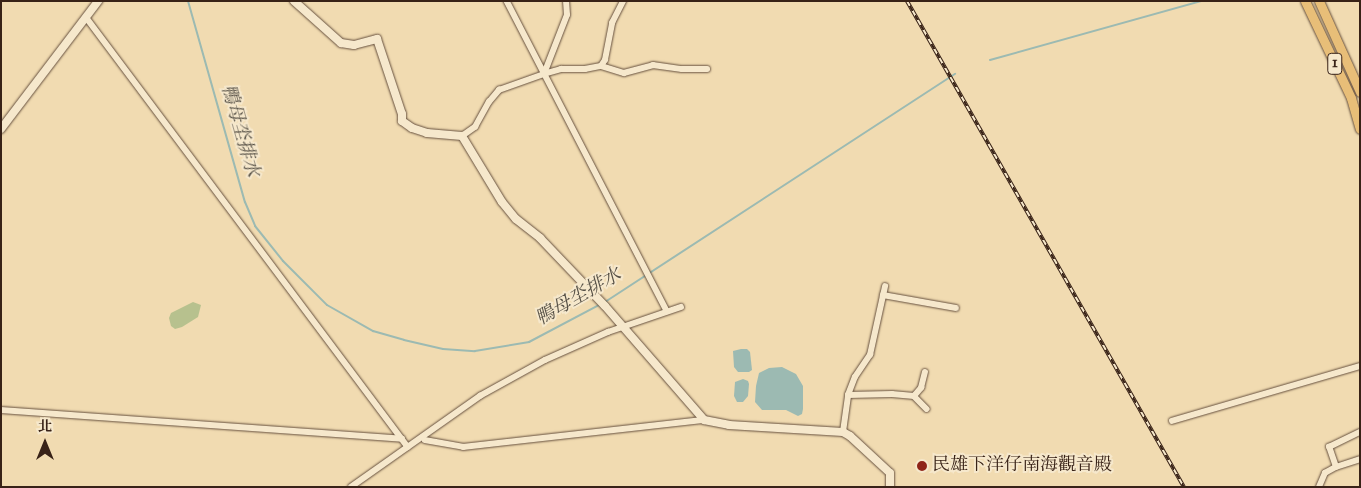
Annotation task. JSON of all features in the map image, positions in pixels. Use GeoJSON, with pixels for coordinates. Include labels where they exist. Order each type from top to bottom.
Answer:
{"type":"FeatureCollection","features":[{"type":"Feature","properties":{"kind":"main road","name":"1"},"geometry":{"type":"LineString","coordinates":[[1305,1],[1351,98],[1360,129]]}},
{"type":"Feature","properties":{"kind":"main road","name":"1"},"geometry":{"type":"LineString","coordinates":[[1319,1],[1360,92]]}},
{"type":"Feature","properties":{"kind":"street"},"geometry":{"type":"LineString","coordinates":[[1,129],[98,1]]}},
{"type":"Feature","properties":{"kind":"street"},"geometry":{"type":"LineString","coordinates":[[294,1],[341,43],[354,45],[377,39],[402,114],[402,121],[412,128],[428,133],[462,136],[475,127],[489,102],[499,90],[561,69],[585,70],[601,66],[624,73],[653,65],[682,69],[707,69]]}},
{"type":"Feature","properties":{"kind":"street"},"geometry":{"type":"LineString","coordinates":[[507,1],[667,311]]}},
{"type":"Feature","properties":{"kind":"street"},"geometry":{"type":"LineString","coordinates":[[544,74],[568,15],[566,1]]}},
{"type":"Feature","properties":{"kind":"street"},"geometry":{"type":"LineString","coordinates":[[601,66],[606,60],[612,23],[623,1]]}},
{"type":"Feature","properties":{"kind":"street"},"geometry":{"type":"LineString","coordinates":[[86,17],[408,447]]}},
{"type":"Feature","properties":{"kind":"street"},"geometry":{"type":"LineString","coordinates":[[462,136],[502,202],[516,219],[540,238],[623,326],[704,420]]}},
{"type":"Feature","properties":{"kind":"street"},"geometry":{"type":"LineString","coordinates":[[843,432],[848,395],[855,377],[870,356],[885,287]]}},
{"type":"Feature","properties":{"kind":"street"},"geometry":{"type":"LineString","coordinates":[[883,295],[956,308]]}},
{"type":"Feature","properties":{"kind":"street"},"geometry":{"type":"LineString","coordinates":[[351,487],[480,396],[545,360],[623,326],[681,307]]}},
{"type":"Feature","properties":{"kind":"street"},"geometry":{"type":"LineString","coordinates":[[1172,421],[1360,366]]}},
{"type":"Feature","properties":{"kind":"street"},"geometry":{"type":"LineString","coordinates":[[914,396],[921,388],[925,372]]}},
{"type":"Feature","properties":{"kind":"street"},"geometry":{"type":"LineString","coordinates":[[848,395],[892,394],[914,396],[927,409]]}},
{"type":"Feature","properties":{"kind":"street"},"geometry":{"type":"LineString","coordinates":[[1,410],[402,439]]}},
{"type":"Feature","properties":{"kind":"street"},"geometry":{"type":"LineString","coordinates":[[425,440],[463,447],[596,434],[704,420],[729,425],[843,432],[850,436],[890,473],[890,487]]}},
{"type":"Feature","properties":{"kind":"street"},"geometry":{"type":"LineString","coordinates":[[1336,468],[1329,447],[1360,432]]}},
{"type":"Feature","properties":{"kind":"street"},"geometry":{"type":"LineString","coordinates":[[1319,487],[1325,472],[1360,459]]}},
{"type":"Feature","properties":{"kind":"green space"},"geometry":{"type":"Polygon","coordinates":[[[193,302],[201,305],[198,317],[182,327],[175,329],[171,326],[169,318],[171,313],[193,302]]]}},
{"type":"Feature","properties":{"kind":"water"},"geometry":{"type":"Polygon","coordinates":[[[747,349],[750,352],[752,370],[749,372],[738,372],[734,367],[733,351],[747,349]]]}},
{"type":"Feature","properties":{"kind":"water"},"geometry":{"type":"Polygon","coordinates":[[[782,367],[796,374],[803,386],[803,409],[802,414],[798,416],[786,410],[762,410],[755,402],[759,373],[769,368],[782,367]]]}},
{"type":"Feature","properties":{"kind":"water"},"geometry":{"type":"Polygon","coordinates":[[[743,379],[748,381],[749,384],[748,396],[743,402],[737,402],[734,396],[735,382],[743,379]]]}},
{"type":"Feature","properties":{"kind":"waterway","name":"鴨母坔排水"},"geometry":{"type":"LineString","coordinates":[[188,1],[245,202],[255,226],[283,261],[327,305],[373,331],[443,349],[475,351],[529,342],[601,304]]}},
{"type":"Feature","properties":{"kind":"waterway","name":"鴨母坔排水"},"geometry":{"type":"LineString","coordinates":[[990,60],[1202,1]]}},
{"type":"Feature","properties":{"kind":"waterway","name":"鴨母坔排水"},"geometry":{"type":"LineString","coordinates":[[605,302],[955,74]]}},
{"type":"Feature","properties":{"kind":"railway"},"geometry":{"type":"LineString","coordinates":[[907,1],[1184,487]]}},
{"type":"Feature","properties":{"kind":"place","name":"民雄下洋仔南海觀音殿"},"geometry":{"type":"Point","coordinates":[922,466]}}]}
